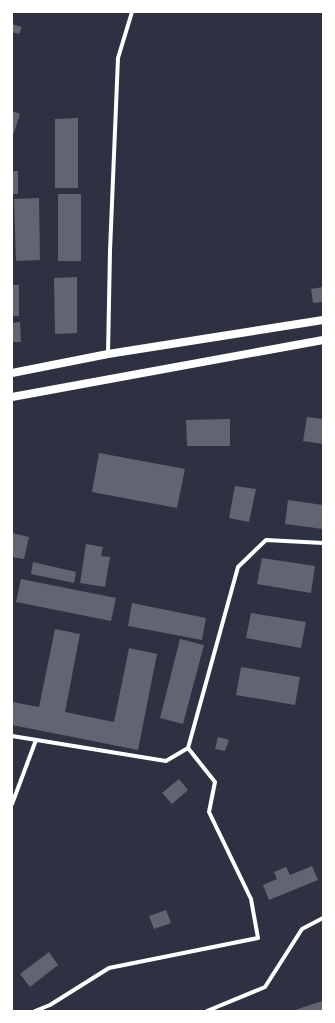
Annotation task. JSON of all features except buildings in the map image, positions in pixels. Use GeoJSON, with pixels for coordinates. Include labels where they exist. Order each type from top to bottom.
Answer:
{"type":"FeatureCollection","features":[{"type":"Feature","properties":{"kind":"main road"},"geometry":{"type":"LineString","coordinates":[[12,373],[108,354],[323,320]]}},
{"type":"Feature","properties":{"kind":"main road"},"geometry":{"type":"LineString","coordinates":[[12,397],[323,340]]}},
{"type":"Feature","properties":{"kind":"street"},"geometry":{"type":"LineString","coordinates":[[108,354],[110,251],[118,58],[132,12]]}},
{"type":"Feature","properties":{"kind":"street"},"geometry":{"type":"LineString","coordinates":[[12,736],[166,761],[188,748],[238,567],[266,540],[323,543]]}},
{"type":"Feature","properties":{"kind":"street"},"geometry":{"type":"LineString","coordinates":[[12,804],[36,740]]}},
{"type":"Feature","properties":{"kind":"street"},"geometry":{"type":"LineString","coordinates":[[35,1011],[50,1005],[109,968],[258,938],[251,899],[209,812],[215,782],[188,748]]}},
{"type":"Feature","properties":{"kind":"street"},"geometry":{"type":"LineString","coordinates":[[207,1011],[265,987],[302,929],[323,918]]}}]}
